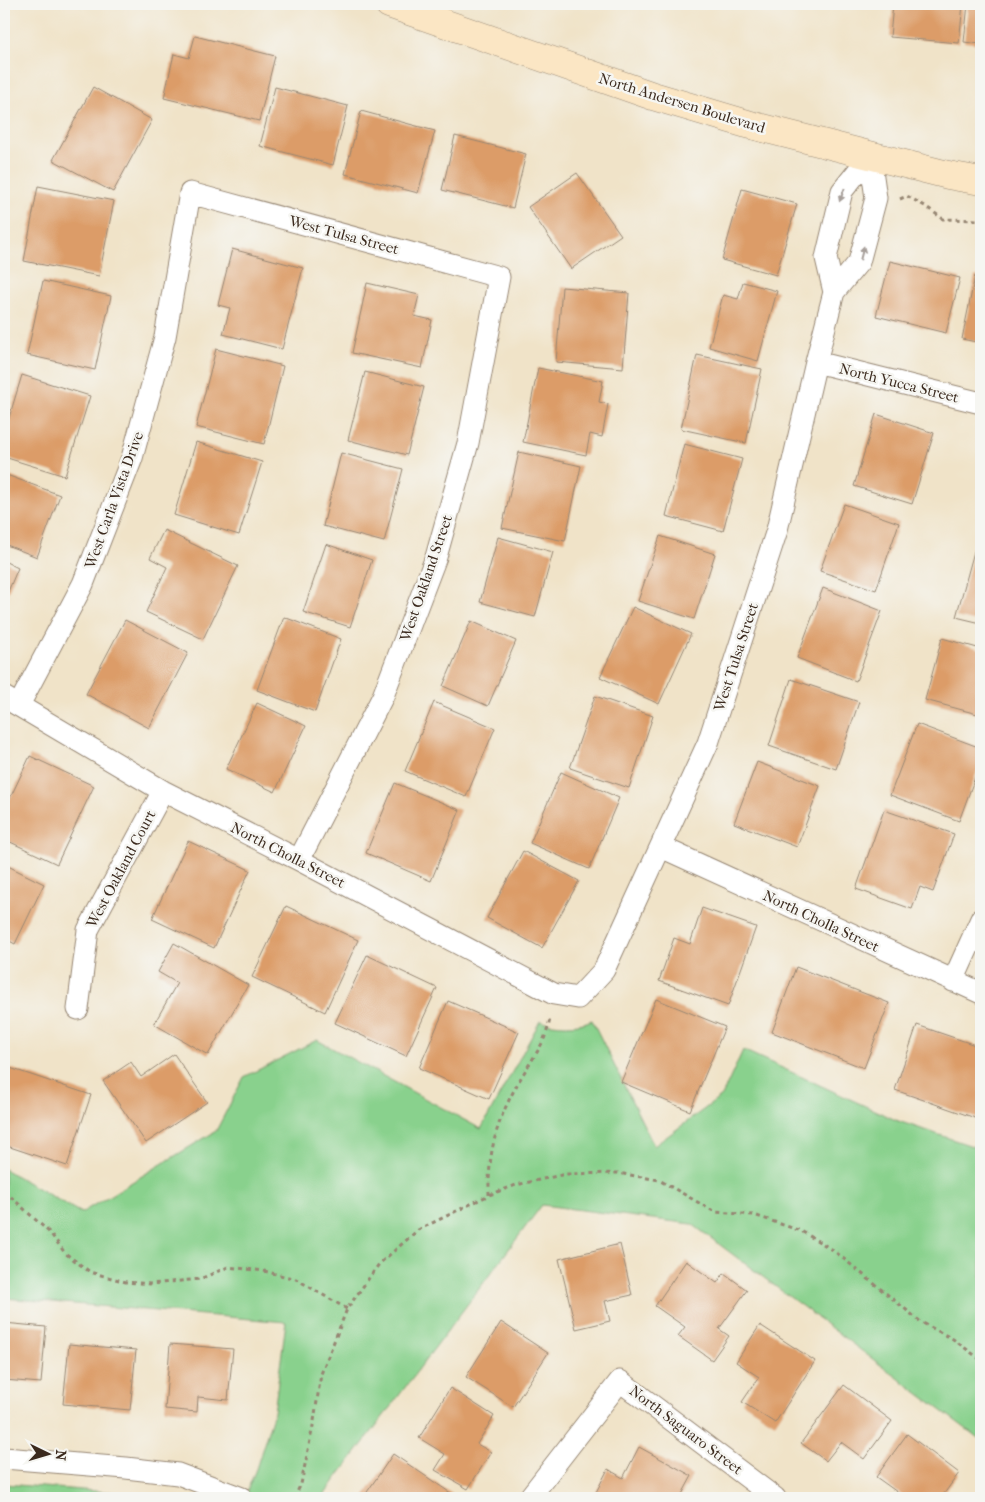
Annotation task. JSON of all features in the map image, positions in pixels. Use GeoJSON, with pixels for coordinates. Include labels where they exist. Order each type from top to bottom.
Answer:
{"type":"FeatureCollection","features":[{"type":"Feature","properties":{"kind":"street","name":"North Andersen Boulevard"},"geometry":{"type":"LineString","coordinates":[[389,4],[654,96],[747,124],[870,156],[981,181]]}},
{"type":"Feature","properties":{"kind":"street","name":"West Tulsa Street"},"geometry":{"type":"LineString","coordinates":[[834,292],[826,258],[842,191],[870,156]]}},
{"type":"Feature","properties":{"kind":"street","name":"West Tulsa Street"},"geometry":{"type":"LineString","coordinates":[[578,998],[604,970],[708,743],[777,530],[834,292],[859,262],[876,198],[870,156]]}},
{"type":"Feature","properties":{"kind":"street","name":"West Tulsa Street"},"geometry":{"type":"LineString","coordinates":[[190,193],[499,277]]}},
{"type":"Feature","properties":{"kind":"street","name":"West Carla Vista Drive"},"geometry":{"type":"LineString","coordinates":[[11,701],[83,584],[132,458],[165,337],[190,193]]}},
{"type":"Feature","properties":{"kind":"street","name":"West Oakland Street"},"geometry":{"type":"LineString","coordinates":[[299,860],[383,696],[436,558],[468,442],[499,277]]}},
{"type":"Feature","properties":{"kind":"street","name":"North Yucca Street"},"geometry":{"type":"LineString","coordinates":[[816,362],[981,403]]}},
{"type":"Feature","properties":{"kind":"street","name":"North Cholla Street"},"geometry":{"type":"LineString","coordinates":[[11,701],[163,791],[554,994],[578,998]]}},
{"type":"Feature","properties":{"kind":"street","name":"West Oakland Court"},"geometry":{"type":"LineString","coordinates":[[78,1009],[88,930],[163,791]]}},
{"type":"Feature","properties":{"kind":"street","name":"North Cholla Street"},"geometry":{"type":"LineString","coordinates":[[661,847],[981,993]]}},
{"type":"Feature","properties":{"kind":"street"},"geometry":{"type":"LineString","coordinates":[[953,981],[981,919]]}},
{"type":"Feature","properties":{"kind":"street","name":"North Saguaro Street"},"geometry":{"type":"LineString","coordinates":[[529,1498],[620,1381],[775,1498]]}},
{"type":"Feature","properties":{"kind":"street"},"geometry":{"type":"LineString","coordinates":[[4,1458],[178,1474],[242,1498]]}},
{"type":"Feature","properties":{"kind":"path"},"geometry":{"type":"LineString","coordinates":[[898,199],[907,196],[925,206],[942,219],[981,220]]}},
{"type":"Feature","properties":{"kind":"path"},"geometry":{"type":"LineString","coordinates":[[489,1196],[489,1178],[495,1132],[504,1109],[523,1074],[542,1046],[548,1028],[554,994]]}},
{"type":"Feature","properties":{"kind":"path"},"geometry":{"type":"LineString","coordinates":[[294,1498],[301,1484],[314,1421],[321,1374],[347,1309],[379,1264],[418,1230],[516,1184],[566,1174],[618,1173],[659,1180],[714,1212],[754,1215],[801,1231],[833,1250],[921,1322],[953,1338],[981,1360]]}},
{"type":"Feature","properties":{"kind":"path"},"geometry":{"type":"LineString","coordinates":[[4,1192],[51,1234],[65,1253],[90,1272],[126,1282],[151,1284],[200,1279],[228,1267],[264,1270],[296,1279],[347,1309]]}},
{"type":"Feature","properties":{"kind":"green space"},"geometry":{"type":"Polygon","coordinates":[[[592,1020],[654,1146],[722,1096],[743,1050],[898,1121],[981,1149],[981,1440],[692,1224],[542,1205],[322,1498],[244,1498],[256,1469],[274,1412],[286,1322],[4,1298],[4,1169],[81,1213],[216,1131],[244,1077],[317,1040],[481,1129],[540,1021],[566,1025],[580,1024],[592,1020]]]}},
{"type":"Feature","properties":{"kind":"green space"},"geometry":{"type":"Polygon","coordinates":[[[4,1484],[160,1496],[167,1498],[4,1498],[4,1484]]]}},
{"type":"Feature","properties":{"kind":"building"},"geometry":{"type":"Polygon","coordinates":[[[893,4],[963,4],[959,43],[890,37],[893,4]]]}},
{"type":"Feature","properties":{"kind":"building"},"geometry":{"type":"Polygon","coordinates":[[[968,4],[981,4],[981,44],[964,42],[968,4]]]}},
{"type":"Feature","properties":{"kind":"building"},"geometry":{"type":"Polygon","coordinates":[[[195,36],[275,56],[259,121],[164,98],[174,54],[189,58],[195,36]]]}},
{"type":"Feature","properties":{"kind":"building"},"geometry":{"type":"Polygon","coordinates":[[[93,87],[152,120],[113,192],[53,160],[93,87]]]}},
{"type":"Feature","properties":{"kind":"building"},"geometry":{"type":"Polygon","coordinates":[[[275,87],[348,106],[333,165],[260,146],[275,87]]]}},
{"type":"Feature","properties":{"kind":"building"},"geometry":{"type":"Polygon","coordinates":[[[361,111],[435,131],[418,193],[345,174],[361,111]]]}},
{"type":"Feature","properties":{"kind":"building"},"geometry":{"type":"Polygon","coordinates":[[[455,136],[526,154],[513,208],[442,190],[455,136]]]}},
{"type":"Feature","properties":{"kind":"building"},"geometry":{"type":"Polygon","coordinates":[[[577,173],[621,235],[571,269],[528,207],[577,173]]]}},
{"type":"Feature","properties":{"kind":"building"},"geometry":{"type":"Polygon","coordinates":[[[38,186],[114,201],[99,276],[24,261],[38,186]]]}},
{"type":"Feature","properties":{"kind":"building"},"geometry":{"type":"Polygon","coordinates":[[[742,189],[797,204],[776,275],[722,260],[742,189]]]}},
{"type":"Feature","properties":{"kind":"building"},"geometry":{"type":"Polygon","coordinates":[[[232,249],[303,268],[282,349],[223,334],[230,308],[218,305],[232,249]]]}},
{"type":"Feature","properties":{"kind":"building"},"geometry":{"type":"Polygon","coordinates":[[[890,261],[960,278],[946,333],[876,316],[890,261]]]}},
{"type":"Feature","properties":{"kind":"building"},"geometry":{"type":"Polygon","coordinates":[[[975,276],[981,277],[981,343],[962,339],[975,276]]]}},
{"type":"Feature","properties":{"kind":"building"},"geometry":{"type":"Polygon","coordinates":[[[43,281],[111,296],[95,370],[27,355],[43,281]]]}},
{"type":"Feature","properties":{"kind":"building"},"geometry":{"type":"Polygon","coordinates":[[[743,282],[777,291],[758,361],[709,347],[723,295],[738,299],[743,282]]]}},
{"type":"Feature","properties":{"kind":"building"},"geometry":{"type":"Polygon","coordinates":[[[367,283],[419,295],[414,316],[432,320],[422,368],[352,353],[367,283]]]}},
{"type":"Feature","properties":{"kind":"building"},"geometry":{"type":"Polygon","coordinates":[[[562,287],[629,293],[623,368],[556,362],[562,287]]]}},
{"type":"Feature","properties":{"kind":"building"},"geometry":{"type":"Polygon","coordinates":[[[216,349],[283,366],[264,444],[196,427],[216,349]]]}},
{"type":"Feature","properties":{"kind":"building"},"geometry":{"type":"Polygon","coordinates":[[[697,355],[762,369],[746,443],[681,429],[697,355]]]}},
{"type":"Feature","properties":{"kind":"building"},"geometry":{"type":"Polygon","coordinates":[[[538,368],[603,381],[599,402],[608,404],[602,437],[590,434],[586,455],[523,442],[538,368]]]}},
{"type":"Feature","properties":{"kind":"building"},"geometry":{"type":"Polygon","coordinates":[[[365,372],[424,387],[407,455],[348,440],[365,372]]]}},
{"type":"Feature","properties":{"kind":"building"},"geometry":{"type":"Polygon","coordinates":[[[22,375],[90,396],[65,476],[4,457],[4,434],[22,375]]]}},
{"type":"Feature","properties":{"kind":"building"},"geometry":{"type":"Polygon","coordinates":[[[876,414],[934,433],[912,504],[854,486],[876,414]]]}},
{"type":"Feature","properties":{"kind":"building"},"geometry":{"type":"Polygon","coordinates":[[[196,442],[262,462],[239,535],[174,515],[196,442]]]}},
{"type":"Feature","properties":{"kind":"building"},"geometry":{"type":"Polygon","coordinates":[[[684,444],[742,459],[723,531],[666,516],[684,444]]]}},
{"type":"Feature","properties":{"kind":"building"},"geometry":{"type":"Polygon","coordinates":[[[519,452],[581,466],[565,541],[502,528],[519,452]]]}},
{"type":"Feature","properties":{"kind":"building"},"geometry":{"type":"Polygon","coordinates":[[[341,453],[403,469],[384,542],[323,526],[341,453]]]}},
{"type":"Feature","properties":{"kind":"building"},"geometry":{"type":"Polygon","coordinates":[[[4,474],[60,495],[37,557],[4,544],[4,474]]]}},
{"type":"Feature","properties":{"kind":"building"},"geometry":{"type":"Polygon","coordinates":[[[844,504],[899,523],[876,590],[820,571],[844,504]]]}},
{"type":"Feature","properties":{"kind":"building"},"geometry":{"type":"Polygon","coordinates":[[[164,530],[238,566],[203,639],[146,612],[167,567],[150,558],[164,530]]]}},
{"type":"Feature","properties":{"kind":"building"},"geometry":{"type":"Polygon","coordinates":[[[660,536],[715,554],[694,619],[638,601],[660,536]]]}},
{"type":"Feature","properties":{"kind":"building"},"geometry":{"type":"Polygon","coordinates":[[[498,537],[553,552],[535,617],[480,602],[498,537]]]}},
{"type":"Feature","properties":{"kind":"building"},"geometry":{"type":"Polygon","coordinates":[[[978,537],[981,538],[981,623],[956,617],[978,537]]]}},
{"type":"Feature","properties":{"kind":"building"},"geometry":{"type":"Polygon","coordinates":[[[326,544],[372,560],[350,627],[303,612],[326,544]]]}},
{"type":"Feature","properties":{"kind":"building"},"geometry":{"type":"Polygon","coordinates":[[[4,561],[18,568],[4,601],[4,561]]]}},
{"type":"Feature","properties":{"kind":"building"},"geometry":{"type":"Polygon","coordinates":[[[823,588],[882,611],[856,681],[797,658],[823,588]]]}},
{"type":"Feature","properties":{"kind":"building"},"geometry":{"type":"Polygon","coordinates":[[[633,607],[691,634],[659,704],[600,677],[633,607]]]}},
{"type":"Feature","properties":{"kind":"building"},"geometry":{"type":"Polygon","coordinates":[[[284,617],[341,639],[315,712],[257,690],[284,617]]]}},
{"type":"Feature","properties":{"kind":"building"},"geometry":{"type":"Polygon","coordinates":[[[125,620],[188,653],[149,728],[86,694],[125,620]]]}},
{"type":"Feature","properties":{"kind":"building"},"geometry":{"type":"Polygon","coordinates":[[[471,621],[516,641],[488,706],[443,686],[471,621]]]}},
{"type":"Feature","properties":{"kind":"building"},"geometry":{"type":"Polygon","coordinates":[[[942,638],[981,649],[981,715],[925,700],[942,638]]]}},
{"type":"Feature","properties":{"kind":"building"},"geometry":{"type":"Polygon","coordinates":[[[791,679],[859,702],[836,769],[769,746],[791,679]]]}},
{"type":"Feature","properties":{"kind":"building"},"geometry":{"type":"Polygon","coordinates":[[[595,696],[653,716],[629,788],[570,768],[595,696]]]}},
{"type":"Feature","properties":{"kind":"building"},"geometry":{"type":"Polygon","coordinates":[[[434,702],[495,728],[466,797],[405,771],[434,702]]]}},
{"type":"Feature","properties":{"kind":"building"},"geometry":{"type":"Polygon","coordinates":[[[257,703],[306,726],[275,792],[226,769],[257,703]]]}},
{"type":"Feature","properties":{"kind":"building"},"geometry":{"type":"Polygon","coordinates":[[[917,724],[981,748],[981,761],[959,821],[890,795],[917,724]]]}},
{"type":"Feature","properties":{"kind":"building"},"geometry":{"type":"Polygon","coordinates":[[[30,756],[94,786],[57,864],[4,839],[4,811],[30,756]]]}},
{"type":"Feature","properties":{"kind":"building"},"geometry":{"type":"Polygon","coordinates":[[[757,762],[820,786],[797,847],[734,823],[757,762]]]}},
{"type":"Feature","properties":{"kind":"building"},"geometry":{"type":"Polygon","coordinates":[[[561,772],[619,798],[589,869],[530,843],[561,772]]]}},
{"type":"Feature","properties":{"kind":"building"},"geometry":{"type":"Polygon","coordinates":[[[395,783],[460,810],[431,881],[366,853],[395,783]]]}},
{"type":"Feature","properties":{"kind":"building"},"geometry":{"type":"Polygon","coordinates":[[[884,810],[954,834],[933,892],[920,887],[912,909],[856,889],[884,810]]]}},
{"type":"Feature","properties":{"kind":"building"},"geometry":{"type":"Polygon","coordinates":[[[188,841],[250,870],[214,948],[152,919],[188,841]]]}},
{"type":"Feature","properties":{"kind":"building"},"geometry":{"type":"Polygon","coordinates":[[[523,851],[579,881],[542,948],[487,918],[523,851]]]}},
{"type":"Feature","properties":{"kind":"building"},"geometry":{"type":"Polygon","coordinates":[[[4,864],[44,884],[15,944],[4,938],[4,864]]]}},
{"type":"Feature","properties":{"kind":"building"},"geometry":{"type":"Polygon","coordinates":[[[286,906],[358,940],[325,1012],[252,977],[286,906]]]}},
{"type":"Feature","properties":{"kind":"building"},"geometry":{"type":"Polygon","coordinates":[[[702,908],[756,927],[728,1006],[659,981],[674,938],[690,944],[702,908]]]}},
{"type":"Feature","properties":{"kind":"building"},"geometry":{"type":"Polygon","coordinates":[[[174,943],[248,985],[208,1055],[154,1024],[177,983],[158,972],[174,943]]]}},
{"type":"Feature","properties":{"kind":"building"},"geometry":{"type":"Polygon","coordinates":[[[367,955],[437,988],[406,1056],[335,1023],[367,955]]]}},
{"type":"Feature","properties":{"kind":"building"},"geometry":{"type":"Polygon","coordinates":[[[796,967],[889,1003],[864,1068],[772,1032],[796,967]]]}},
{"type":"Feature","properties":{"kind":"building"},"geometry":{"type":"Polygon","coordinates":[[[656,999],[725,1027],[690,1111],[621,1082],[656,999]]]}},
{"type":"Feature","properties":{"kind":"building"},"geometry":{"type":"Polygon","coordinates":[[[448,1001],[519,1032],[489,1099],[419,1068],[448,1001]]]}},
{"type":"Feature","properties":{"kind":"building"},"geometry":{"type":"Polygon","coordinates":[[[917,1025],[981,1047],[981,1120],[895,1090],[917,1025]]]}},
{"type":"Feature","properties":{"kind":"building"},"geometry":{"type":"Polygon","coordinates":[[[174,1054],[207,1102],[146,1143],[103,1081],[131,1062],[141,1077],[174,1054]]]}},
{"type":"Feature","properties":{"kind":"building"},"geometry":{"type":"Polygon","coordinates":[[[4,1066],[91,1095],[67,1166],[4,1145],[4,1066]]]}},
{"type":"Feature","properties":{"kind":"building"},"geometry":{"type":"Polygon","coordinates":[[[620,1244],[632,1295],[605,1301],[610,1321],[576,1329],[559,1259],[620,1244]]]}},
{"type":"Feature","properties":{"kind":"building"},"geometry":{"type":"Polygon","coordinates":[[[686,1261],[717,1283],[724,1273],[747,1290],[719,1329],[729,1336],[712,1360],[678,1336],[685,1327],[655,1306],[686,1261]]]}},
{"type":"Feature","properties":{"kind":"building"},"geometry":{"type":"Polygon","coordinates":[[[501,1322],[548,1353],[513,1407],[466,1377],[501,1322]]]}},
{"type":"Feature","properties":{"kind":"building"},"geometry":{"type":"Polygon","coordinates":[[[4,1323],[46,1327],[41,1383],[4,1380],[4,1323]]]}},
{"type":"Feature","properties":{"kind":"building"},"geometry":{"type":"Polygon","coordinates":[[[760,1325],[815,1361],[775,1423],[742,1402],[759,1377],[736,1362],[760,1325]]]}},
{"type":"Feature","properties":{"kind":"building"},"geometry":{"type":"Polygon","coordinates":[[[69,1344],[136,1350],[130,1410],[63,1404],[69,1344]]]}},
{"type":"Feature","properties":{"kind":"building"},"geometry":{"type":"Polygon","coordinates":[[[170,1344],[233,1349],[228,1400],[198,1397],[197,1412],[165,1409],[170,1344]]]}},
{"type":"Feature","properties":{"kind":"building"},"geometry":{"type":"Polygon","coordinates":[[[844,1385],[892,1421],[864,1459],[841,1442],[826,1461],[801,1443],[844,1385]]]}},
{"type":"Feature","properties":{"kind":"building"},"geometry":{"type":"Polygon","coordinates":[[[450,1388],[494,1416],[477,1444],[491,1452],[468,1489],[435,1470],[445,1454],[419,1438],[450,1388]]]}},
{"type":"Feature","properties":{"kind":"building"},"geometry":{"type":"Polygon","coordinates":[[[907,1434],[959,1473],[941,1498],[903,1498],[876,1477],[907,1434]]]}},
{"type":"Feature","properties":{"kind":"building"},"geometry":{"type":"Polygon","coordinates":[[[639,1447],[692,1476],[680,1498],[593,1498],[608,1469],[623,1478],[639,1447]]]}},
{"type":"Feature","properties":{"kind":"building"},"geometry":{"type":"Polygon","coordinates":[[[393,1454],[458,1498],[363,1498],[393,1454]]]}}]}
